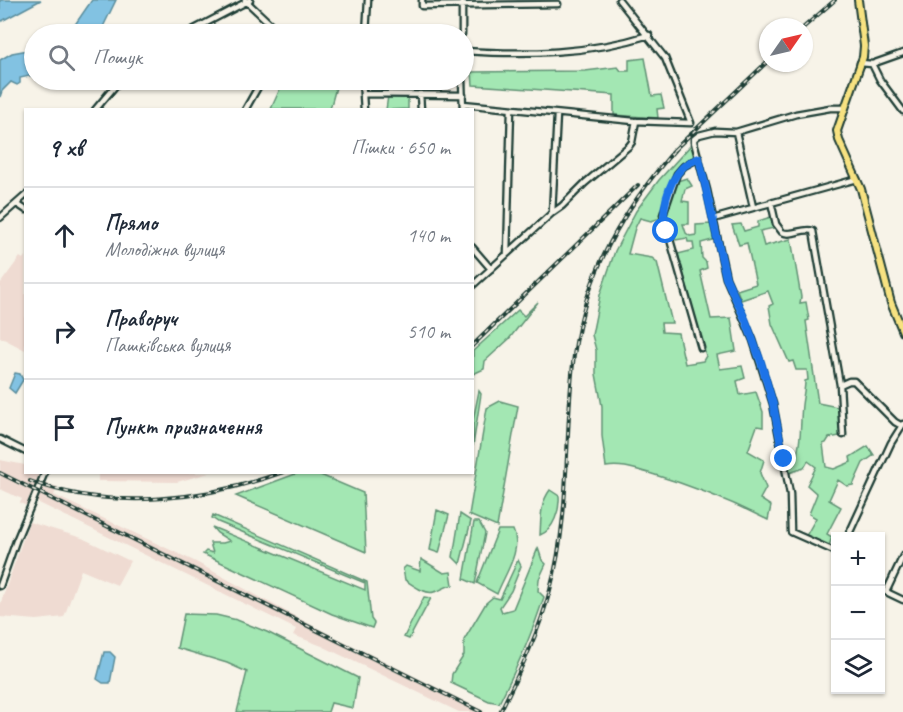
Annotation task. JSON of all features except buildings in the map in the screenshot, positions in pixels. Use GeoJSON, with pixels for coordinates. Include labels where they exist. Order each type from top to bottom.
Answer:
{"type":"FeatureCollection","features":[{"type":"Feature","properties":{"kind":"main road"},"geometry":{"type":"LineString","coordinates":[[858,0],[864,46],[837,131],[867,206],[891,303],[903,332]]}},
{"type":"Feature","properties":{"kind":"street"},"geometry":{"type":"LineString","coordinates":[[367,24],[368,0]]}},
{"type":"Feature","properties":{"kind":"street"},"geometry":{"type":"LineString","coordinates":[[462,0],[462,24]]}},
{"type":"Feature","properties":{"kind":"street"},"geometry":{"type":"LineString","coordinates":[[463,90],[463,107],[511,109],[636,121],[691,123],[665,58],[620,0]]}},
{"type":"Feature","properties":{"kind":"street"},"geometry":{"type":"LineString","coordinates":[[204,24],[247,1],[271,24]]}},
{"type":"Feature","properties":{"kind":"street"},"geometry":{"type":"LineString","coordinates":[[422,3],[462,7],[503,3],[558,4]]}},
{"type":"Feature","properties":{"kind":"street"},"geometry":{"type":"LineString","coordinates":[[474,51],[548,52],[600,48],[649,35]]}},
{"type":"Feature","properties":{"kind":"street"},"geometry":{"type":"LineString","coordinates":[[860,63],[872,64],[903,53]]}},
{"type":"Feature","properties":{"kind":"street"},"geometry":{"type":"LineString","coordinates":[[872,64],[880,80],[903,111]]}},
{"type":"Feature","properties":{"kind":"street"},"geometry":{"type":"LineString","coordinates":[[97,108],[112,90]]}},
{"type":"Feature","properties":{"kind":"street"},"geometry":{"type":"LineString","coordinates":[[246,108],[256,90]]}},
{"type":"Feature","properties":{"kind":"street"},"geometry":{"type":"LineString","coordinates":[[363,90],[364,108]]}},
{"type":"Feature","properties":{"kind":"street"},"geometry":{"type":"LineString","coordinates":[[363,94],[463,95]]}},
{"type":"Feature","properties":{"kind":"street"},"geometry":{"type":"LineString","coordinates":[[420,94],[421,108]]}},
{"type":"Feature","properties":{"kind":"street"},"geometry":{"type":"LineString","coordinates":[[831,550],[791,531],[790,494],[773,404],[753,340],[726,278],[694,139],[715,130],[736,132],[796,114],[830,108],[845,108]]}},
{"type":"Feature","properties":{"kind":"street"},"geometry":{"type":"LineString","coordinates":[[507,254],[511,109]]}},
{"type":"Feature","properties":{"kind":"street"},"geometry":{"type":"LineString","coordinates":[[552,213],[557,114]]}},
{"type":"Feature","properties":{"kind":"street"},"geometry":{"type":"LineString","coordinates":[[474,284],[629,146],[632,142],[636,121]]}},
{"type":"Feature","properties":{"kind":"street"},"geometry":{"type":"LineString","coordinates":[[736,132],[753,207]]}},
{"type":"Feature","properties":{"kind":"street"},"geometry":{"type":"LineString","coordinates":[[699,158],[684,166],[677,174],[663,215],[701,348]]}},
{"type":"Feature","properties":{"kind":"street"},"geometry":{"type":"LineString","coordinates":[[713,219],[857,179]]}},
{"type":"Feature","properties":{"kind":"street"},"geometry":{"type":"LineString","coordinates":[[0,218],[24,197]]}},
{"type":"Feature","properties":{"kind":"street"},"geometry":{"type":"LineString","coordinates":[[771,202],[778,228],[786,234],[813,231],[840,385],[843,435]]}},
{"type":"Feature","properties":{"kind":"street"},"geometry":{"type":"LineString","coordinates":[[17,204],[24,209]]}},
{"type":"Feature","properties":{"kind":"street"},"geometry":{"type":"LineString","coordinates":[[474,249],[490,269]]}},
{"type":"Feature","properties":{"kind":"street"},"geometry":{"type":"LineString","coordinates":[[840,385],[854,381],[896,422],[902,425],[891,443],[850,532]]}},
{"type":"Feature","properties":{"kind":"street"},"geometry":{"type":"LineString","coordinates":[[0,439],[24,451]]}},
{"type":"Feature","properties":{"kind":"street"},"geometry":{"type":"LineString","coordinates":[[0,586],[44,474]]}},
{"type":"Feature","properties":{"kind":"street"},"geometry":{"type":"LineString","coordinates":[[903,556],[886,592],[903,600]]}},
{"type":"Feature","properties":{"kind":"shaded area"},"geometry":{"type":"Polygon","coordinates":[[[20,257],[24,258],[24,349],[0,337],[0,284],[20,257]]]}},
{"type":"Feature","properties":{"kind":"shaded area"},"geometry":{"type":"Polygon","coordinates":[[[0,460],[24,465],[24,474],[40,474],[37,481],[58,487],[54,495],[196,562],[309,624],[486,712],[459,712],[322,646],[293,635],[296,629],[35,501],[31,508],[20,503],[22,499],[0,489],[0,460]]]}},
{"type":"Feature","properties":{"kind":"shaded area"},"geometry":{"type":"Polygon","coordinates":[[[98,474],[205,474],[177,482],[98,481],[98,474]]]}},
{"type":"Feature","properties":{"kind":"shaded area"},"geometry":{"type":"Polygon","coordinates":[[[29,522],[82,538],[130,561],[117,585],[81,570],[64,617],[37,620],[0,617],[0,605],[29,522]]]}},
{"type":"Feature","properties":{"kind":"green space"},"geometry":{"type":"Polygon","coordinates":[[[645,58],[652,96],[661,95],[664,108],[657,109],[658,118],[614,115],[614,95],[474,85],[474,72],[585,71],[618,67],[621,71],[629,71],[629,60],[645,58]]]}},
{"type":"Feature","properties":{"kind":"green space"},"geometry":{"type":"Polygon","coordinates":[[[280,90],[335,90],[330,108],[271,108],[280,90]]]}},
{"type":"Feature","properties":{"kind":"green space"},"geometry":{"type":"Polygon","coordinates":[[[388,96],[408,96],[408,108],[386,108],[388,96]]]}},
{"type":"Feature","properties":{"kind":"green space"},"geometry":{"type":"Polygon","coordinates":[[[691,145],[694,150],[693,156],[674,176],[666,194],[661,218],[651,221],[640,218],[628,254],[652,258],[657,262],[672,323],[661,323],[662,332],[678,333],[685,364],[703,361],[706,356],[678,254],[694,250],[693,242],[688,242],[687,238],[676,240],[665,217],[677,181],[687,178],[692,186],[685,189],[682,201],[689,202],[689,224],[683,224],[686,233],[690,236],[696,235],[696,225],[711,224],[716,239],[701,243],[702,258],[707,268],[700,271],[711,319],[731,318],[736,351],[717,355],[720,369],[742,366],[745,378],[737,381],[740,395],[756,392],[763,412],[763,427],[757,426],[748,451],[764,460],[760,473],[766,488],[760,499],[771,506],[768,520],[711,494],[667,479],[629,468],[606,467],[602,436],[602,406],[596,374],[596,350],[592,335],[600,295],[615,251],[636,211],[659,180],[691,145]]]}},
{"type":"Feature","properties":{"kind":"green space"},"geometry":{"type":"Polygon","coordinates":[[[771,217],[774,228],[760,231],[764,246],[791,239],[801,297],[800,303],[806,302],[809,320],[806,321],[818,403],[838,407],[840,436],[829,438],[823,444],[826,467],[834,469],[851,462],[850,457],[868,446],[874,455],[863,463],[853,485],[847,486],[838,480],[829,500],[841,507],[827,534],[831,536],[829,546],[806,536],[816,518],[809,514],[817,494],[807,485],[816,467],[808,461],[804,468],[789,473],[785,454],[796,458],[798,451],[805,381],[808,380],[807,370],[796,370],[793,361],[789,362],[772,324],[769,306],[773,304],[768,291],[741,300],[737,290],[756,284],[747,243],[739,245],[732,225],[741,224],[744,231],[758,227],[758,221],[771,217]]]}},
{"type":"Feature","properties":{"kind":"green space"},"geometry":{"type":"Polygon","coordinates":[[[538,302],[509,339],[485,361],[484,369],[474,374],[474,350],[518,310],[524,316],[538,302]]]}},
{"type":"Feature","properties":{"kind":"green space"},"geometry":{"type":"Polygon","coordinates":[[[479,391],[481,394],[474,440],[474,415],[479,391]]]}},
{"type":"Feature","properties":{"kind":"green space"},"geometry":{"type":"Polygon","coordinates":[[[500,401],[518,406],[497,527],[469,515],[487,408],[500,401]]]}},
{"type":"Feature","properties":{"kind":"green space"},"geometry":{"type":"Polygon","coordinates":[[[295,474],[318,474],[363,493],[366,552],[236,496],[295,474]]]}},
{"type":"Feature","properties":{"kind":"green space"},"geometry":{"type":"Polygon","coordinates":[[[550,490],[559,496],[558,507],[549,529],[540,535],[543,506],[550,490]]]}},
{"type":"Feature","properties":{"kind":"green space"},"geometry":{"type":"Polygon","coordinates":[[[437,510],[449,515],[439,553],[430,550],[437,510]]]}},
{"type":"Feature","properties":{"kind":"green space"},"geometry":{"type":"Polygon","coordinates":[[[460,514],[471,521],[460,564],[453,557],[460,514]]]}},
{"type":"Feature","properties":{"kind":"green space"},"geometry":{"type":"Polygon","coordinates":[[[213,515],[367,582],[371,619],[374,623],[372,628],[332,614],[203,554],[206,551],[213,553],[210,543],[230,541],[212,527],[365,590],[365,583],[218,522],[212,518],[213,515]]]}},
{"type":"Feature","properties":{"kind":"green space"},"geometry":{"type":"Polygon","coordinates":[[[474,522],[479,522],[485,533],[475,584],[464,579],[474,522]]]}},
{"type":"Feature","properties":{"kind":"green space"},"geometry":{"type":"Polygon","coordinates":[[[498,530],[513,530],[516,546],[497,594],[477,583],[498,530]]]}},
{"type":"Feature","properties":{"kind":"green space"},"geometry":{"type":"Polygon","coordinates":[[[538,548],[546,564],[539,579],[538,591],[544,597],[524,651],[499,703],[489,701],[451,683],[452,674],[464,655],[464,640],[486,603],[493,597],[500,599],[518,560],[521,566],[511,591],[500,607],[502,612],[513,609],[538,548]]]}},
{"type":"Feature","properties":{"kind":"green space"},"geometry":{"type":"Polygon","coordinates":[[[421,559],[444,573],[451,572],[453,585],[430,593],[405,580],[403,569],[406,566],[420,571],[421,559]]]}},
{"type":"Feature","properties":{"kind":"green space"},"geometry":{"type":"Polygon","coordinates":[[[424,597],[431,598],[409,639],[404,637],[424,597]]]}},
{"type":"Feature","properties":{"kind":"green space"},"geometry":{"type":"Polygon","coordinates":[[[184,614],[216,615],[237,620],[267,632],[358,678],[353,708],[331,703],[328,712],[237,712],[247,672],[227,663],[177,648],[184,614]]]}},
{"type":"Feature","properties":{"kind":"water"},"geometry":{"type":"Polygon","coordinates":[[[0,0],[41,0],[0,22],[0,0]]]}},
{"type":"Feature","properties":{"kind":"water"},"geometry":{"type":"Polygon","coordinates":[[[92,0],[116,0],[104,24],[75,24],[92,0]]]}},
{"type":"Feature","properties":{"kind":"water"},"geometry":{"type":"Polygon","coordinates":[[[24,51],[24,77],[20,78],[20,83],[17,85],[11,82],[2,91],[0,97],[0,60],[12,53],[24,51]]]}},
{"type":"Feature","properties":{"kind":"water"},"geometry":{"type":"Polygon","coordinates":[[[15,373],[20,374],[23,380],[15,393],[9,388],[15,373]]]}},
{"type":"Feature","properties":{"kind":"water"},"geometry":{"type":"Polygon","coordinates":[[[104,652],[110,652],[115,657],[110,683],[103,683],[97,679],[104,652]]]}},
{"type":"Feature","properties":{"kind":"railway"},"geometry":{"type":"LineString","coordinates":[[813,19],[835,0]]}},
{"type":"Feature","properties":{"kind":"railway"},"geometry":{"type":"LineString","coordinates":[[673,151],[759,70]]}},
{"type":"Feature","properties":{"kind":"railway"},"geometry":{"type":"LineString","coordinates":[[500,712],[540,622],[557,561],[564,502],[574,355],[588,296],[610,242],[641,193],[678,146]]}},
{"type":"Feature","properties":{"kind":"railway"},"geometry":{"type":"LineString","coordinates":[[474,344],[638,185]]}},
{"type":"Feature","properties":{"kind":"railway"},"geometry":{"type":"LineString","coordinates":[[0,473],[481,712]]}},
{"type":"Feature","properties":{"kind":"railway"},"geometry":{"type":"LineString","coordinates":[[30,481],[92,496],[156,499],[221,490],[277,474]]}},
{"type":"Feature","properties":{"kind":"route"},"geometry":{"type":"LineString","coordinates":[[666,231],[663,220],[664,208],[677,174],[689,162],[699,158],[726,278],[746,321],[761,362],[773,404],[784,459]]}}]}
